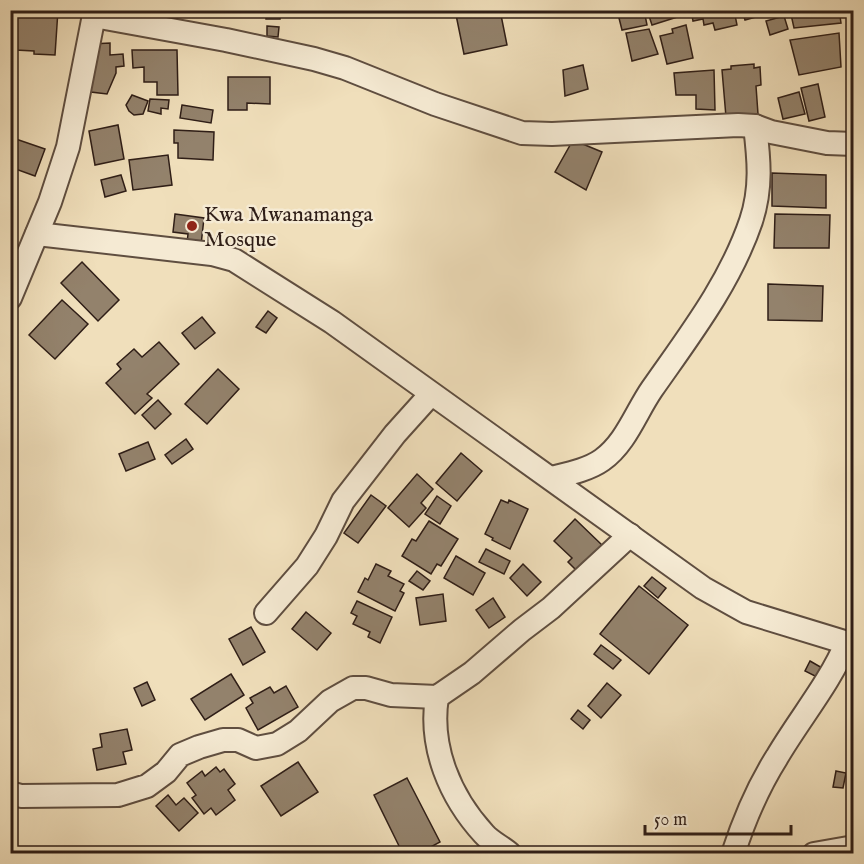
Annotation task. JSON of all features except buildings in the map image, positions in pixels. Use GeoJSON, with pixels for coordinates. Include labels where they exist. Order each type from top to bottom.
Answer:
{"type":"FeatureCollection","features":[{"type":"Feature","properties":{"kind":"street"},"geometry":{"type":"LineString","coordinates":[[10,298],[50,202],[68,147],[94,13],[314,59],[345,68],[435,104],[522,133],[552,134],[653,128],[755,126],[771,132],[827,143],[854,144]]}},
{"type":"Feature","properties":{"kind":"street"},"geometry":{"type":"LineString","coordinates":[[551,478],[602,460],[620,442],[705,312],[732,264],[752,220],[760,165],[755,126]]}},
{"type":"Feature","properties":{"kind":"street"},"geometry":{"type":"LineString","coordinates":[[37,234],[212,254],[234,260],[332,322],[703,588],[746,612],[850,644],[761,783],[734,854]]}},
{"type":"Feature","properties":{"kind":"street"},"geometry":{"type":"LineString","coordinates":[[266,613],[307,566],[326,536],[343,501],[395,434],[431,394]]}},
{"type":"Feature","properties":{"kind":"street"},"geometry":{"type":"LineString","coordinates":[[10,794],[21,796],[118,795],[147,786],[166,772],[180,755],[199,747],[223,740],[238,740],[256,748],[276,744],[298,730],[330,701],[353,688],[366,688],[391,695],[437,697],[472,673],[551,608],[630,535]]}},
{"type":"Feature","properties":{"kind":"street"},"geometry":{"type":"LineString","coordinates":[[437,697],[434,714],[439,757],[452,790],[485,836],[510,854]]}},
{"type":"Feature","properties":{"kind":"street"},"geometry":{"type":"LineString","coordinates":[[814,854],[854,847]]}},
{"type":"Feature","properties":{"kind":"place","name":"Kwa Mwanamanga Mosque"},"geometry":{"type":"Point","coordinates":[192,226]}}]}
